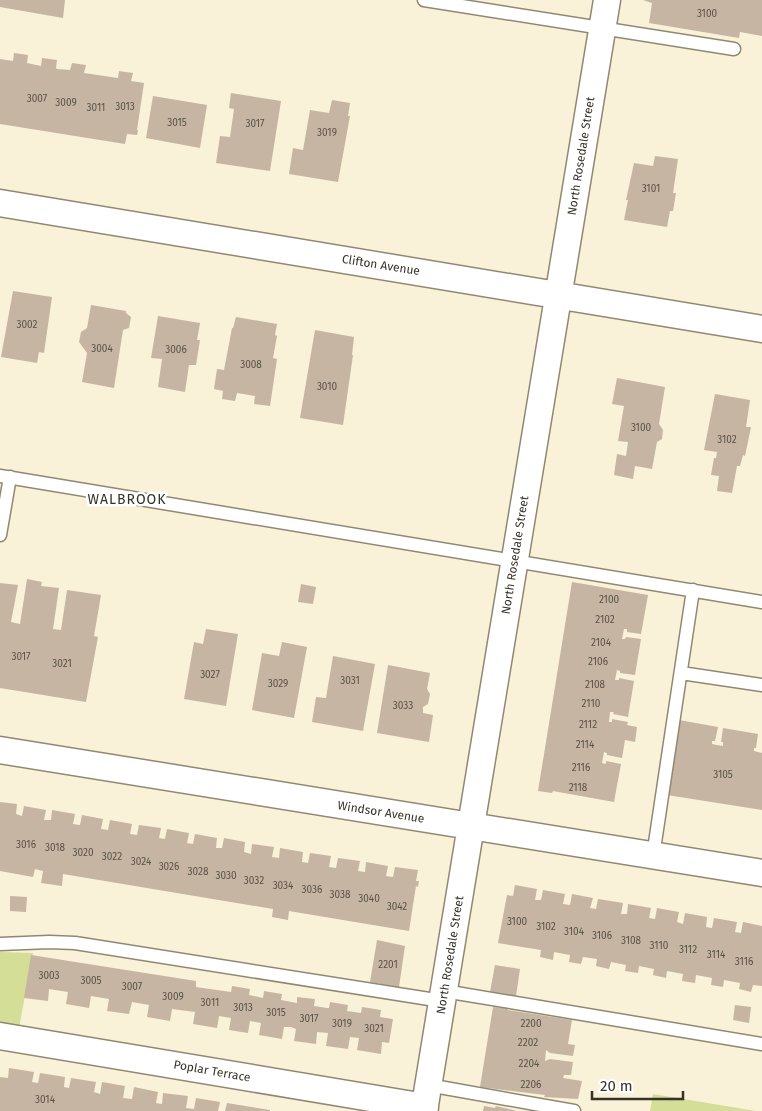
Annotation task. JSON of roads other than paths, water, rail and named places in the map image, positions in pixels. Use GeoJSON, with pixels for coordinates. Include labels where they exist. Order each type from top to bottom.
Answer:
{"type":"FeatureCollection","features":[{"type":"Feature","properties":{"kind":"street","name":"North Rosedale Street"},"geometry":{"type":"LineString","coordinates":[[426,1101],[607,0]]}},
{"type":"Feature","properties":{"kind":"street","name":"Clifton Avenue"},"geometry":{"type":"LineString","coordinates":[[0,203],[762,328]]}},
{"type":"Feature","properties":{"kind":"street","name":"Windsor Avenue"},"geometry":{"type":"LineString","coordinates":[[0,750],[762,873]]}},
{"type":"Feature","properties":{"kind":"street","name":"Poplar Terrace"},"geometry":{"type":"LineString","coordinates":[[0,1036],[426,1101]]}},
{"type":"Feature","properties":{"kind":"lane"},"geometry":{"type":"LineString","coordinates":[[424,0],[734,49]]}},
{"type":"Feature","properties":{"kind":"lane"},"geometry":{"type":"LineString","coordinates":[[0,535],[5,477],[762,602]]}},
{"type":"Feature","properties":{"kind":"lane"},"geometry":{"type":"LineString","coordinates":[[653,856],[693,590]]}},
{"type":"Feature","properties":{"kind":"lane"},"geometry":{"type":"LineString","coordinates":[[681,673],[762,685]]}},
{"type":"Feature","properties":{"kind":"lane"},"geometry":{"type":"LineString","coordinates":[[0,944],[75,943],[762,1044]]}},
{"type":"Feature","properties":{"kind":"lane"},"geometry":{"type":"LineString","coordinates":[[426,1101],[574,1111]]}},
{"type":"Feature","properties":{"kind":"district","name":"WALBROOK"},"geometry":{"type":"Point","coordinates":[127,499]}}]}
